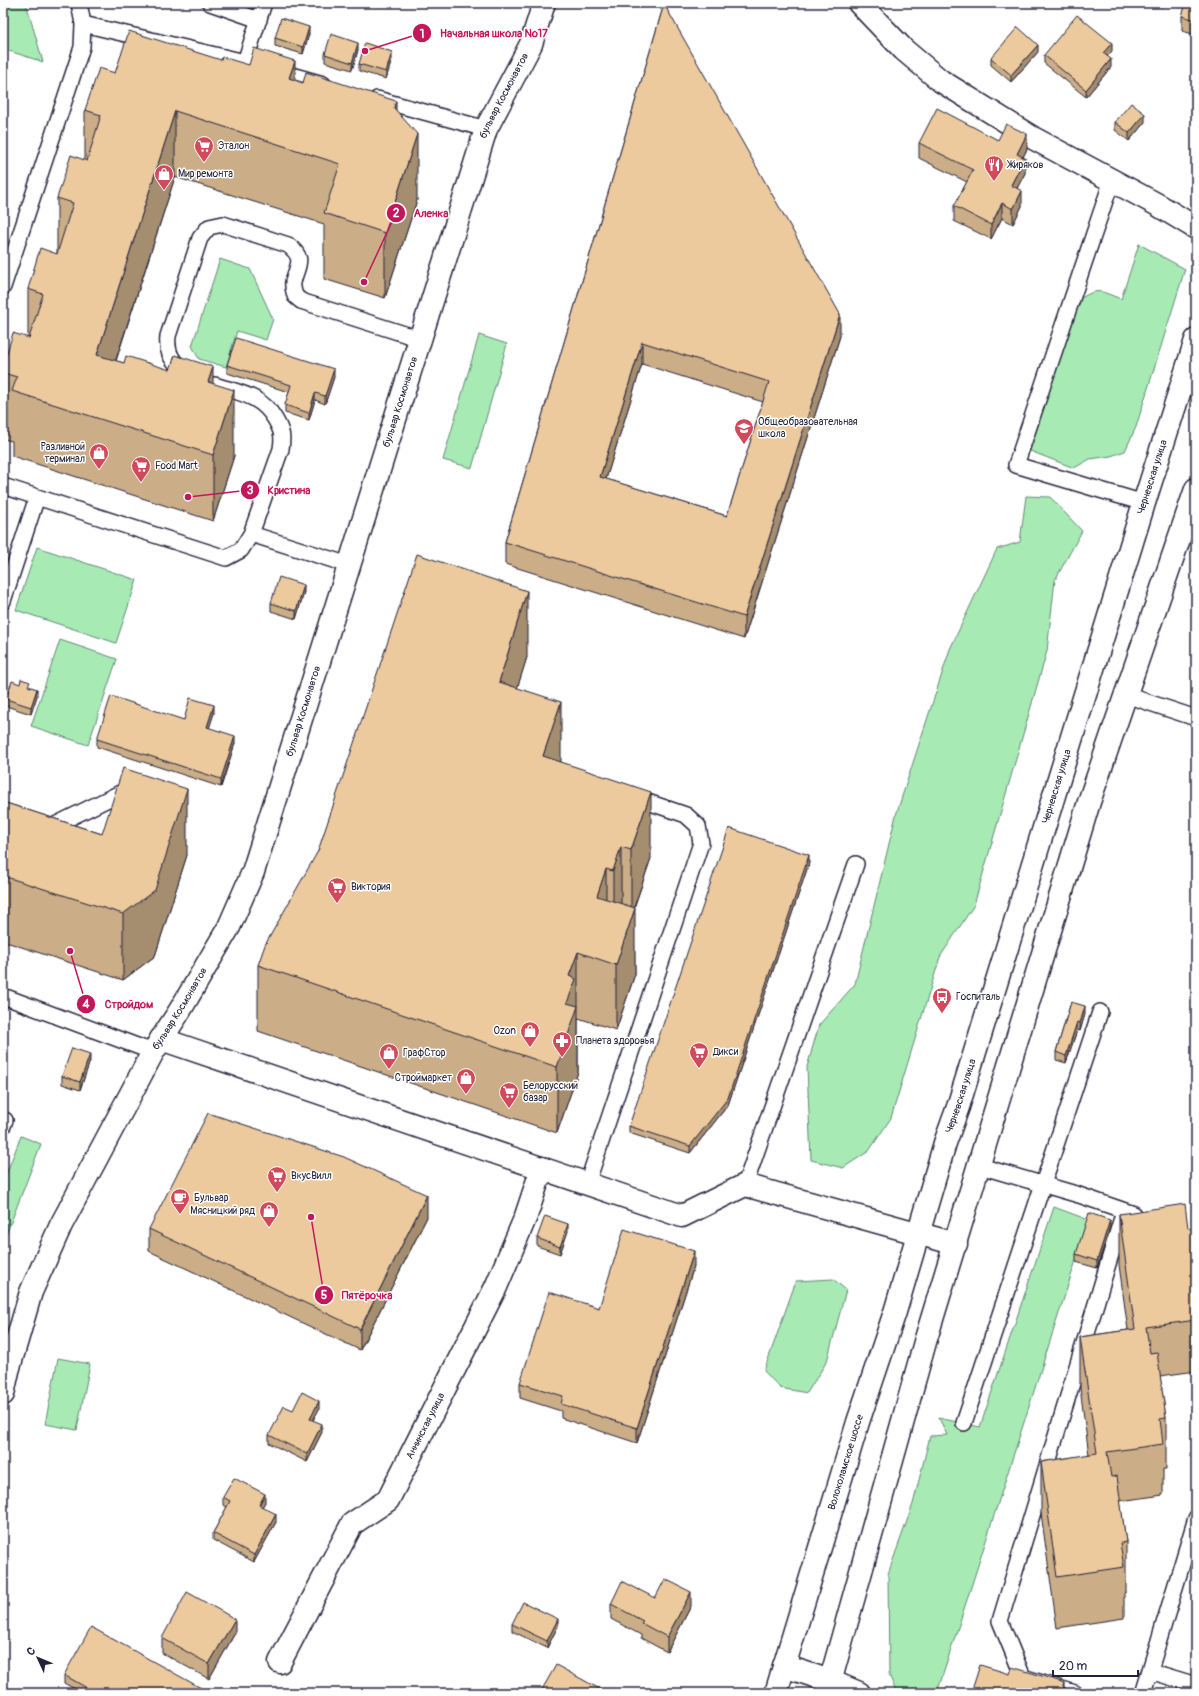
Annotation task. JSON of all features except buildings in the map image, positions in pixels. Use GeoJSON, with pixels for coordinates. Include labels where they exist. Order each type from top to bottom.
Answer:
{"type":"FeatureCollection","features":[{"type":"Feature","properties":{"kind":"street","name":"бульвар Космонавтов"},"geometry":{"type":"LineString","coordinates":[[3,1394],[8,1371],[31,1292],[64,1219],[157,1046],[179,1012],[229,927],[253,872],[486,129],[531,44],[544,3]]}},
{"type":"Feature","properties":{"kind":"street"},"geometry":{"type":"LineString","coordinates":[[859,3],[904,50],[941,81],[1033,138],[1112,180],[1196,228]]}},
{"type":"Feature","properties":{"kind":"street","name":"Черневская улица"},"geometry":{"type":"LineString","coordinates":[[919,1233],[945,1143],[958,1107],[1144,503],[1196,340]]}},
{"type":"Feature","properties":{"kind":"street"},"geometry":{"type":"LineString","coordinates":[[828,1687],[923,1350],[980,1166],[982,1154],[1089,802],[1196,489]]}},
{"type":"Feature","properties":{"kind":"street"},"geometry":{"type":"LineString","coordinates":[[157,1046],[542,1168],[682,1216],[745,1185],[956,1244]]}},
{"type":"Feature","properties":{"kind":"street","name":"Аннинская улица"},"geometry":{"type":"LineString","coordinates":[[280,1662],[352,1524],[388,1500],[496,1287],[526,1216],[542,1168]]}},
{"type":"Feature","properties":{"kind":"street","name":"Волоколамское шоссе"},"geometry":{"type":"LineString","coordinates":[[776,1693],[853,1437],[919,1233]]}},
{"type":"Feature","properties":{"kind":"street"},"geometry":{"type":"LineString","coordinates":[[784,1666],[828,1687],[859,1693]]}},
{"type":"Feature","properties":{"kind":"lane"},"geometry":{"type":"LineString","coordinates":[[3,287],[82,47],[83,24],[79,3]]}},
{"type":"Feature","properties":{"kind":"lane"},"geometry":{"type":"LineString","coordinates":[[210,3],[214,6],[259,20]]}},
{"type":"Feature","properties":{"kind":"lane"},"geometry":{"type":"LineString","coordinates":[[245,62],[264,3]]}},
{"type":"Feature","properties":{"kind":"lane"},"geometry":{"type":"LineString","coordinates":[[83,24],[245,62],[338,88]]}},
{"type":"Feature","properties":{"kind":"lane"},"geometry":{"type":"LineString","coordinates":[[360,94],[486,129]]}},
{"type":"Feature","properties":{"kind":"lane"},"geometry":{"type":"LineString","coordinates":[[1112,180],[1016,465],[1144,503]]}},
{"type":"Feature","properties":{"kind":"lane"},"geometry":{"type":"LineString","coordinates":[[3,486],[226,558],[241,550],[251,534],[280,449],[282,436],[278,425],[270,410],[253,397],[196,379],[187,374],[171,356],[167,348],[168,336],[200,238],[210,227],[223,224],[288,245],[297,252],[299,264],[292,284],[295,296],[301,301],[420,339]]}},
{"type":"Feature","properties":{"kind":"lane"},"geometry":{"type":"LineString","coordinates":[[3,601],[37,497]]}},
{"type":"Feature","properties":{"kind":"lane"},"geometry":{"type":"LineString","coordinates":[[251,534],[349,565]]}},
{"type":"Feature","properties":{"kind":"lane"},"geometry":{"type":"LineString","coordinates":[[1126,695],[1196,718]]}},
{"type":"Feature","properties":{"kind":"lane"},"geometry":{"type":"LineString","coordinates":[[587,1184],[701,843],[698,826],[686,815],[619,792]]}},
{"type":"Feature","properties":{"kind":"lane"},"geometry":{"type":"LineString","coordinates":[[32,825],[46,830],[120,793],[147,802]]}},
{"type":"Feature","properties":{"kind":"lane"},"geometry":{"type":"LineString","coordinates":[[745,1185],[856,864]]}},
{"type":"Feature","properties":{"kind":"lane"},"geometry":{"type":"LineString","coordinates":[[3,996],[157,1046]]}},
{"type":"Feature","properties":{"kind":"lane"},"geometry":{"type":"LineString","coordinates":[[964,1423],[1100,1012]]}},
{"type":"Feature","properties":{"kind":"lane"},"geometry":{"type":"LineString","coordinates":[[980,1166],[1146,1218]]}},
{"type":"Feature","properties":{"kind":"lane"},"geometry":{"type":"LineString","coordinates":[[1075,1693],[1023,1677],[1000,1621],[1124,1211]]}},
{"type":"Feature","properties":{"kind":"lane"},"geometry":{"type":"LineString","coordinates":[[1143,1693],[1196,1518]]}},
{"type":"Feature","properties":{"kind":"lane"},"geometry":{"type":"LineString","coordinates":[[1150,1671],[1196,1685]]}},
{"type":"Feature","properties":{"kind":"green space"},"geometry":{"type":"Polygon","coordinates":[[[3,3],[26,3],[43,62],[3,49],[3,3]]]}},
{"type":"Feature","properties":{"kind":"green space"},"geometry":{"type":"Polygon","coordinates":[[[1139,244],[1185,269],[1136,427],[1125,451],[1111,456],[1090,459],[1074,468],[1030,451],[1078,300],[1090,293],[1095,292],[1103,292],[1121,299],[1139,244]]]}},
{"type":"Feature","properties":{"kind":"green space"},"geometry":{"type":"Polygon","coordinates":[[[220,259],[250,269],[273,319],[266,340],[237,331],[226,367],[199,359],[192,346],[220,259]]]}},
{"type":"Feature","properties":{"kind":"green space"},"geometry":{"type":"Polygon","coordinates":[[[479,335],[507,344],[472,468],[443,460],[479,335]]]}},
{"type":"Feature","properties":{"kind":"green space"},"geometry":{"type":"Polygon","coordinates":[[[1026,496],[1050,497],[1082,531],[1055,580],[1047,651],[974,905],[940,957],[891,1118],[869,1151],[843,1168],[811,1160],[807,1067],[819,1025],[855,984],[896,815],[950,649],[997,549],[1020,542],[1026,496]]]}},
{"type":"Feature","properties":{"kind":"green space"},"geometry":{"type":"Polygon","coordinates":[[[37,547],[137,580],[116,643],[16,610],[37,547]]]}},
{"type":"Feature","properties":{"kind":"green space"},"geometry":{"type":"Polygon","coordinates":[[[60,640],[117,659],[88,745],[31,726],[60,640]]]}},
{"type":"Feature","properties":{"kind":"green space"},"geometry":{"type":"Polygon","coordinates":[[[21,1136],[41,1144],[6,1235],[3,1234],[3,1182],[21,1136]]]}},
{"type":"Feature","properties":{"kind":"green space"},"geometry":{"type":"Polygon","coordinates":[[[1054,1207],[1089,1220],[937,1693],[897,1693],[889,1675],[888,1574],[913,1504],[930,1436],[947,1435],[939,1418],[980,1427],[1054,1207]]]}},
{"type":"Feature","properties":{"kind":"green space"},"geometry":{"type":"Polygon","coordinates":[[[833,1279],[846,1290],[827,1361],[807,1393],[780,1388],[764,1371],[796,1281],[833,1279]]]}},
{"type":"Feature","properties":{"kind":"green space"},"geometry":{"type":"Polygon","coordinates":[[[58,1358],[90,1364],[77,1430],[45,1424],[58,1358]]]}},
{"type":"Feature","properties":{"kind":"place","name":"Начальная школа №17"},"geometry":{"type":"Point","coordinates":[365,51]}},
{"type":"Feature","properties":{"kind":"place","name":"Эталон"},"geometry":{"type":"Point","coordinates":[204,163]}},
{"type":"Feature","properties":{"kind":"place","name":"Жиряков"},"geometry":{"type":"Point","coordinates":[994,182]}},
{"type":"Feature","properties":{"kind":"place","name":"Мир ремонта"},"geometry":{"type":"Point","coordinates":[164,191]}},
{"type":"Feature","properties":{"kind":"place","name":"Аленка"},"geometry":{"type":"Point","coordinates":[364,282]}},
{"type":"Feature","properties":{"kind":"place","name":"Общеобразовательная школа"},"geometry":{"type":"Point","coordinates":[744,445]}},
{"type":"Feature","properties":{"kind":"place","name":"Разливной терминал"},"geometry":{"type":"Point","coordinates":[99,470]}},
{"type":"Feature","properties":{"kind":"place","name":"Food Mart"},"geometry":{"type":"Point","coordinates":[141,483]}},
{"type":"Feature","properties":{"kind":"place","name":"Кристина"},"geometry":{"type":"Point","coordinates":[188,497]}},
{"type":"Feature","properties":{"kind":"place","name":"Виктория"},"geometry":{"type":"Point","coordinates":[337,904]}},
{"type":"Feature","properties":{"kind":"place","name":"Стройдом"},"geometry":{"type":"Point","coordinates":[70,951]}},
{"type":"Feature","properties":{"kind":"place","name":"Госпиталь"},"geometry":{"type":"Point","coordinates":[942,1014]}},
{"type":"Feature","properties":{"kind":"place","name":"Ozon"},"geometry":{"type":"Point","coordinates":[530,1048]}},
{"type":"Feature","properties":{"kind":"place","name":"Планета здоровья"},"geometry":{"type":"Point","coordinates":[562,1058]}},
{"type":"Feature","properties":{"kind":"place","name":"Дикси"},"geometry":{"type":"Point","coordinates":[699,1069]}},
{"type":"Feature","properties":{"kind":"place","name":"ГрафСтор"},"geometry":{"type":"Point","coordinates":[389,1070]}},
{"type":"Feature","properties":{"kind":"place","name":"Строймаркет"},"geometry":{"type":"Point","coordinates":[466,1095]}},
{"type":"Feature","properties":{"kind":"place","name":"Белорусский базар"},"geometry":{"type":"Point","coordinates":[509,1109]}},
{"type":"Feature","properties":{"kind":"place","name":"ВкусВилл"},"geometry":{"type":"Point","coordinates":[277,1193]}},
{"type":"Feature","properties":{"kind":"place","name":"Бульвар"},"geometry":{"type":"Point","coordinates":[180,1215]}},
{"type":"Feature","properties":{"kind":"place","name":"Пятёрочка"},"geometry":{"type":"Point","coordinates":[311,1217]}},
{"type":"Feature","properties":{"kind":"place","name":"Мясницкий ряд"},"geometry":{"type":"Point","coordinates":[269,1228]}}]}
